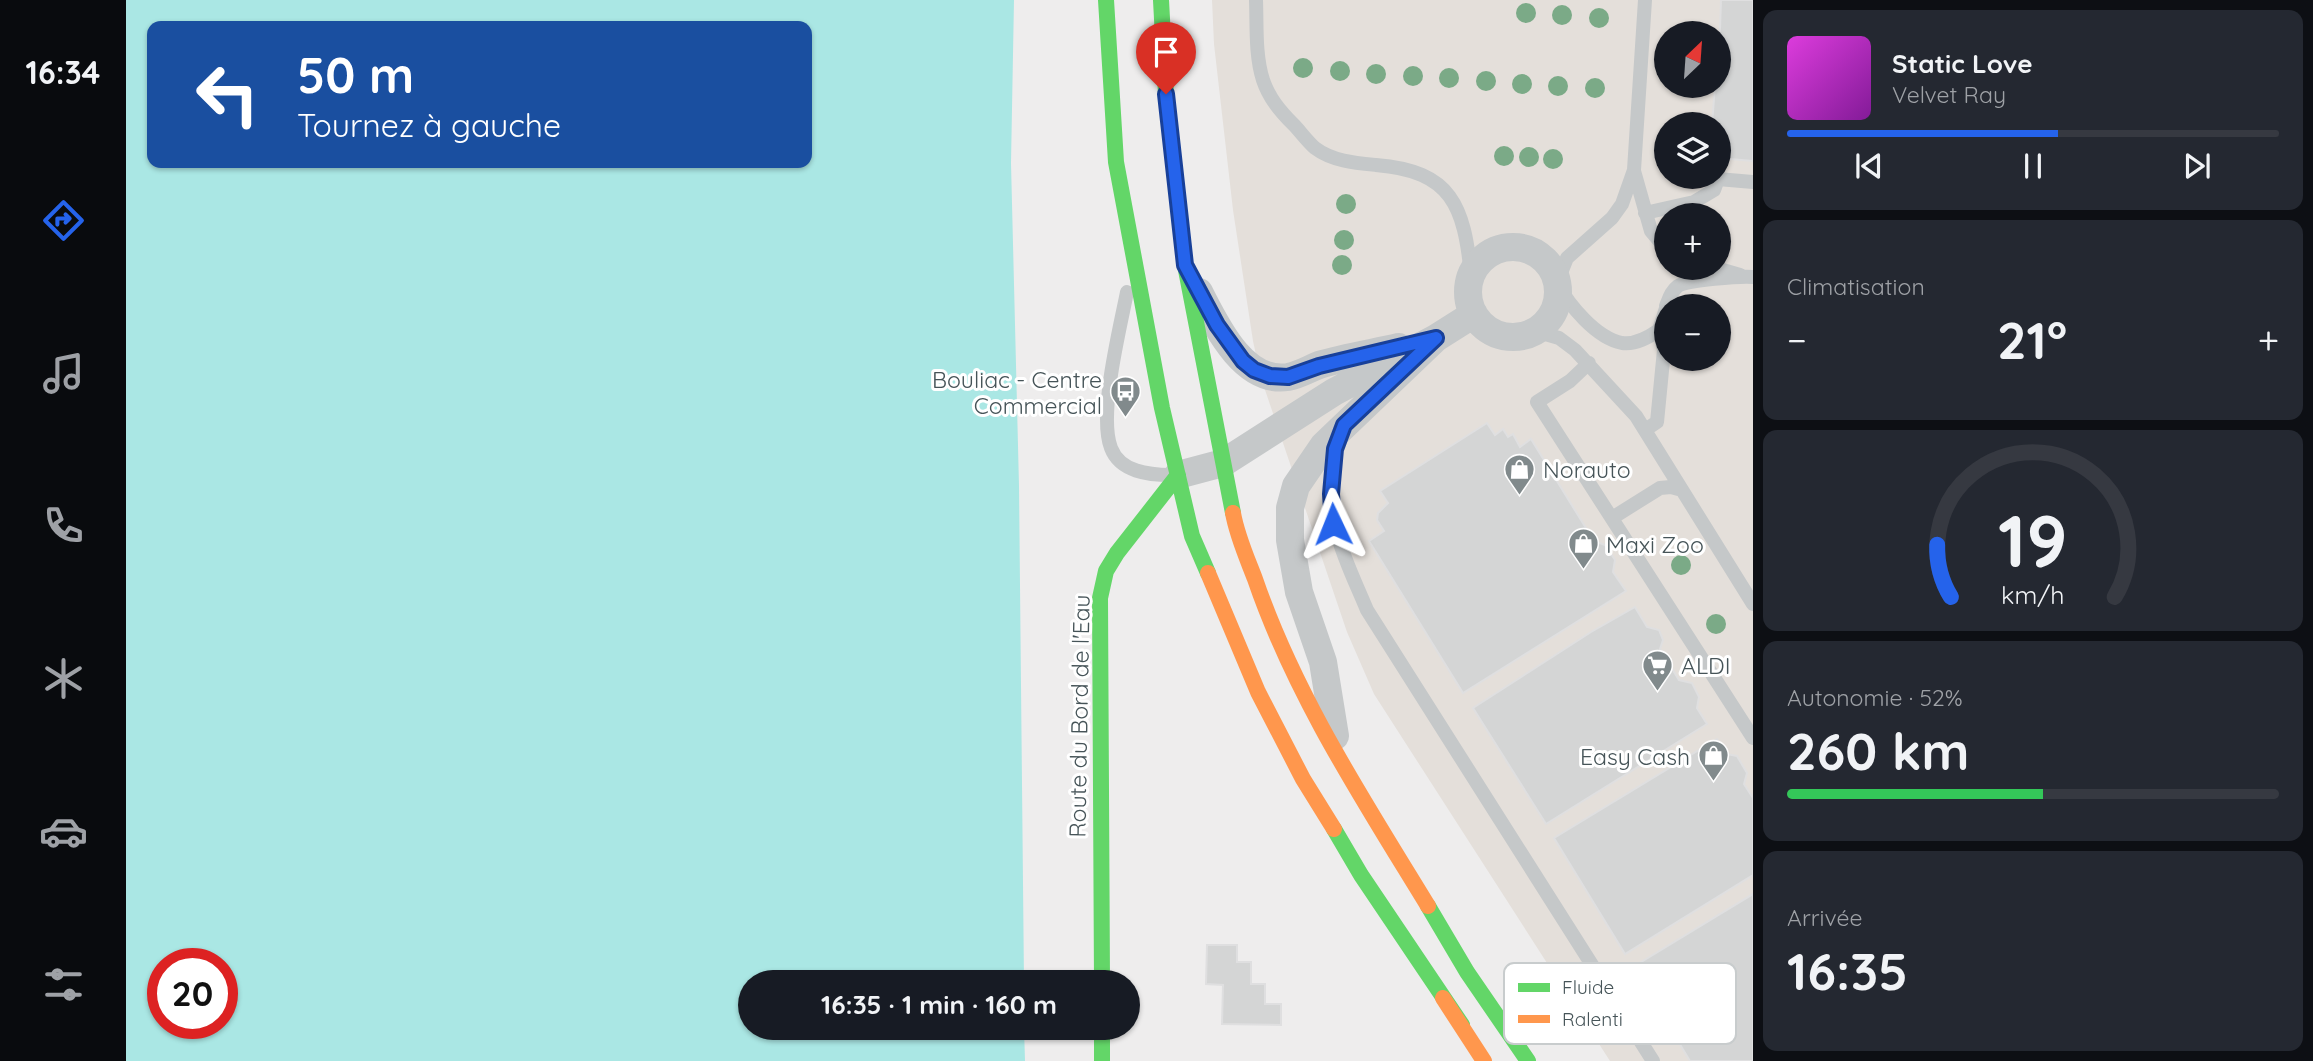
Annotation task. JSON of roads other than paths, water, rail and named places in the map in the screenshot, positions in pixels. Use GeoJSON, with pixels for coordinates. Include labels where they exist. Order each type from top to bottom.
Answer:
{"type":"FeatureCollection","features":[{"type":"Feature","properties":{"kind":"main road"},"geometry":{"type":"LineString","coordinates":[[1106,0],[1116,162],[1162,408],[1192,536],[1258,692],[1303,779],[1348,853],[1486,1061]]}},
{"type":"Feature","properties":{"kind":"main road"},"geometry":{"type":"LineString","coordinates":[[1161,0],[1166,94],[1185,265],[1235,523],[1261,598],[1293,673],[1339,759],[1467,972],[1504,1026]]}},
{"type":"Feature","properties":{"kind":"main road","name":"Route du Bord de l'Eau"},"geometry":{"type":"LineString","coordinates":[[1102,970],[1100,598],[1106,571],[1117,553],[1178,475]]}},
{"type":"Feature","properties":{"kind":"main road"},"geometry":{"type":"LineString","coordinates":[[1102,1040],[1102,1061]]}},
{"type":"Feature","properties":{"kind":"main road"},"geometry":{"type":"LineString","coordinates":[[1516,1044],[1528,1061]]}},
{"type":"Feature","properties":{"kind":"street"},"geometry":{"type":"LineString","coordinates":[[1502,248],[1531,250],[1543,258],[1552,269],[1557,283],[1556,305],[1551,316],[1535,331],[1521,336],[1507,336],[1488,329],[1474,314],[1469,302],[1471,275],[1478,263],[1502,248]]}},
{"type":"Feature","properties":{"kind":"street"},"geometry":{"type":"LineString","coordinates":[[1185,265],[1217,325],[1243,361],[1254,370],[1270,376],[1288,377],[1319,366],[1436,338]]}},
{"type":"Feature","properties":{"kind":"street"},"geometry":{"type":"LineString","coordinates":[[1178,475],[1223,463],[1334,392],[1436,338],[1474,314]]}},
{"type":"Feature","properties":{"kind":"street"},"geometry":{"type":"LineString","coordinates":[[1339,759],[1323,662],[1299,592],[1290,540],[1290,508],[1296,486],[1324,445],[1436,338]]}},
{"type":"Feature","properties":{"kind":"lane"},"geometry":{"type":"LineString","coordinates":[[1256,0],[1263,79],[1275,105],[1314,147],[1324,153],[1347,163],[1409,170],[1441,186],[1461,215],[1468,244],[1471,275]]}},
{"type":"Feature","properties":{"kind":"lane"},"geometry":{"type":"LineString","coordinates":[[1646,0],[1633,170],[1622,204],[1612,218],[1567,258],[1557,283],[1577,312],[1600,331],[1622,343],[1637,342],[1654,333]]}},
{"type":"Feature","properties":{"kind":"lane"},"geometry":{"type":"LineString","coordinates":[[1633,170],[1654,235]]}},
{"type":"Feature","properties":{"kind":"lane"},"geometry":{"type":"LineString","coordinates":[[1645,213],[1694,202],[1714,190],[1718,179],[1753,182]]}},
{"type":"Feature","properties":{"kind":"lane"},"geometry":{"type":"LineString","coordinates":[[1133,260],[1111,374],[1107,422],[1110,447],[1118,459],[1140,472],[1151,475],[1178,475]]}},
{"type":"Feature","properties":{"kind":"lane"},"geometry":{"type":"LineString","coordinates":[[1731,272],[1749,277]]}},
{"type":"Feature","properties":{"kind":"lane"},"geometry":{"type":"LineString","coordinates":[[1671,294],[1679,286],[1693,282],[1749,277]]}},
{"type":"Feature","properties":{"kind":"lane"},"geometry":{"type":"LineString","coordinates":[[1535,331],[1559,338],[1589,363],[1636,416],[1753,604]]}},
{"type":"Feature","properties":{"kind":"lane"},"geometry":{"type":"LineString","coordinates":[[1589,363],[1570,382],[1537,402],[1753,738]]}},
{"type":"Feature","properties":{"kind":"lane"},"geometry":{"type":"LineString","coordinates":[[1645,430],[1657,422],[1662,371]]}},
{"type":"Feature","properties":{"kind":"lane"},"geometry":{"type":"LineString","coordinates":[[1344,425],[1335,449],[1331,494],[1333,524],[1339,545],[1367,610],[1591,963]]}},
{"type":"Feature","properties":{"kind":"lane"},"geometry":{"type":"LineString","coordinates":[[1612,518],[1660,488],[1682,490]]}},
{"type":"Feature","properties":{"kind":"lane"},"geometry":{"type":"LineString","coordinates":[[1642,1044],[1653,1061]]}},
{"type":"Feature","properties":{"kind":"water"},"geometry":{"type":"Polygon","coordinates":[[[126,0],[1014,0],[1011,163],[1019,486],[1024,970],[738,970],[738,1040],[1024,1040],[1025,1061],[126,1061],[126,0]]]}},
{"type":"Feature","properties":{"kind":"place","name":"Bouliac - Centre Commercial"},"geometry":{"type":"Point","coordinates":[1125,419]}},
{"type":"Feature","properties":{"kind":"place","name":"Norauto"},"geometry":{"type":"Point","coordinates":[1520,496]}},
{"type":"Feature","properties":{"kind":"place","name":"Maxi Zoo"},"geometry":{"type":"Point","coordinates":[1583,571]}},
{"type":"Feature","properties":{"kind":"place","name":"ALDI"},"geometry":{"type":"Point","coordinates":[1658,692]}},
{"type":"Feature","properties":{"kind":"place","name":"Easy Cash"},"geometry":{"type":"Point","coordinates":[1713,783]}}]}
